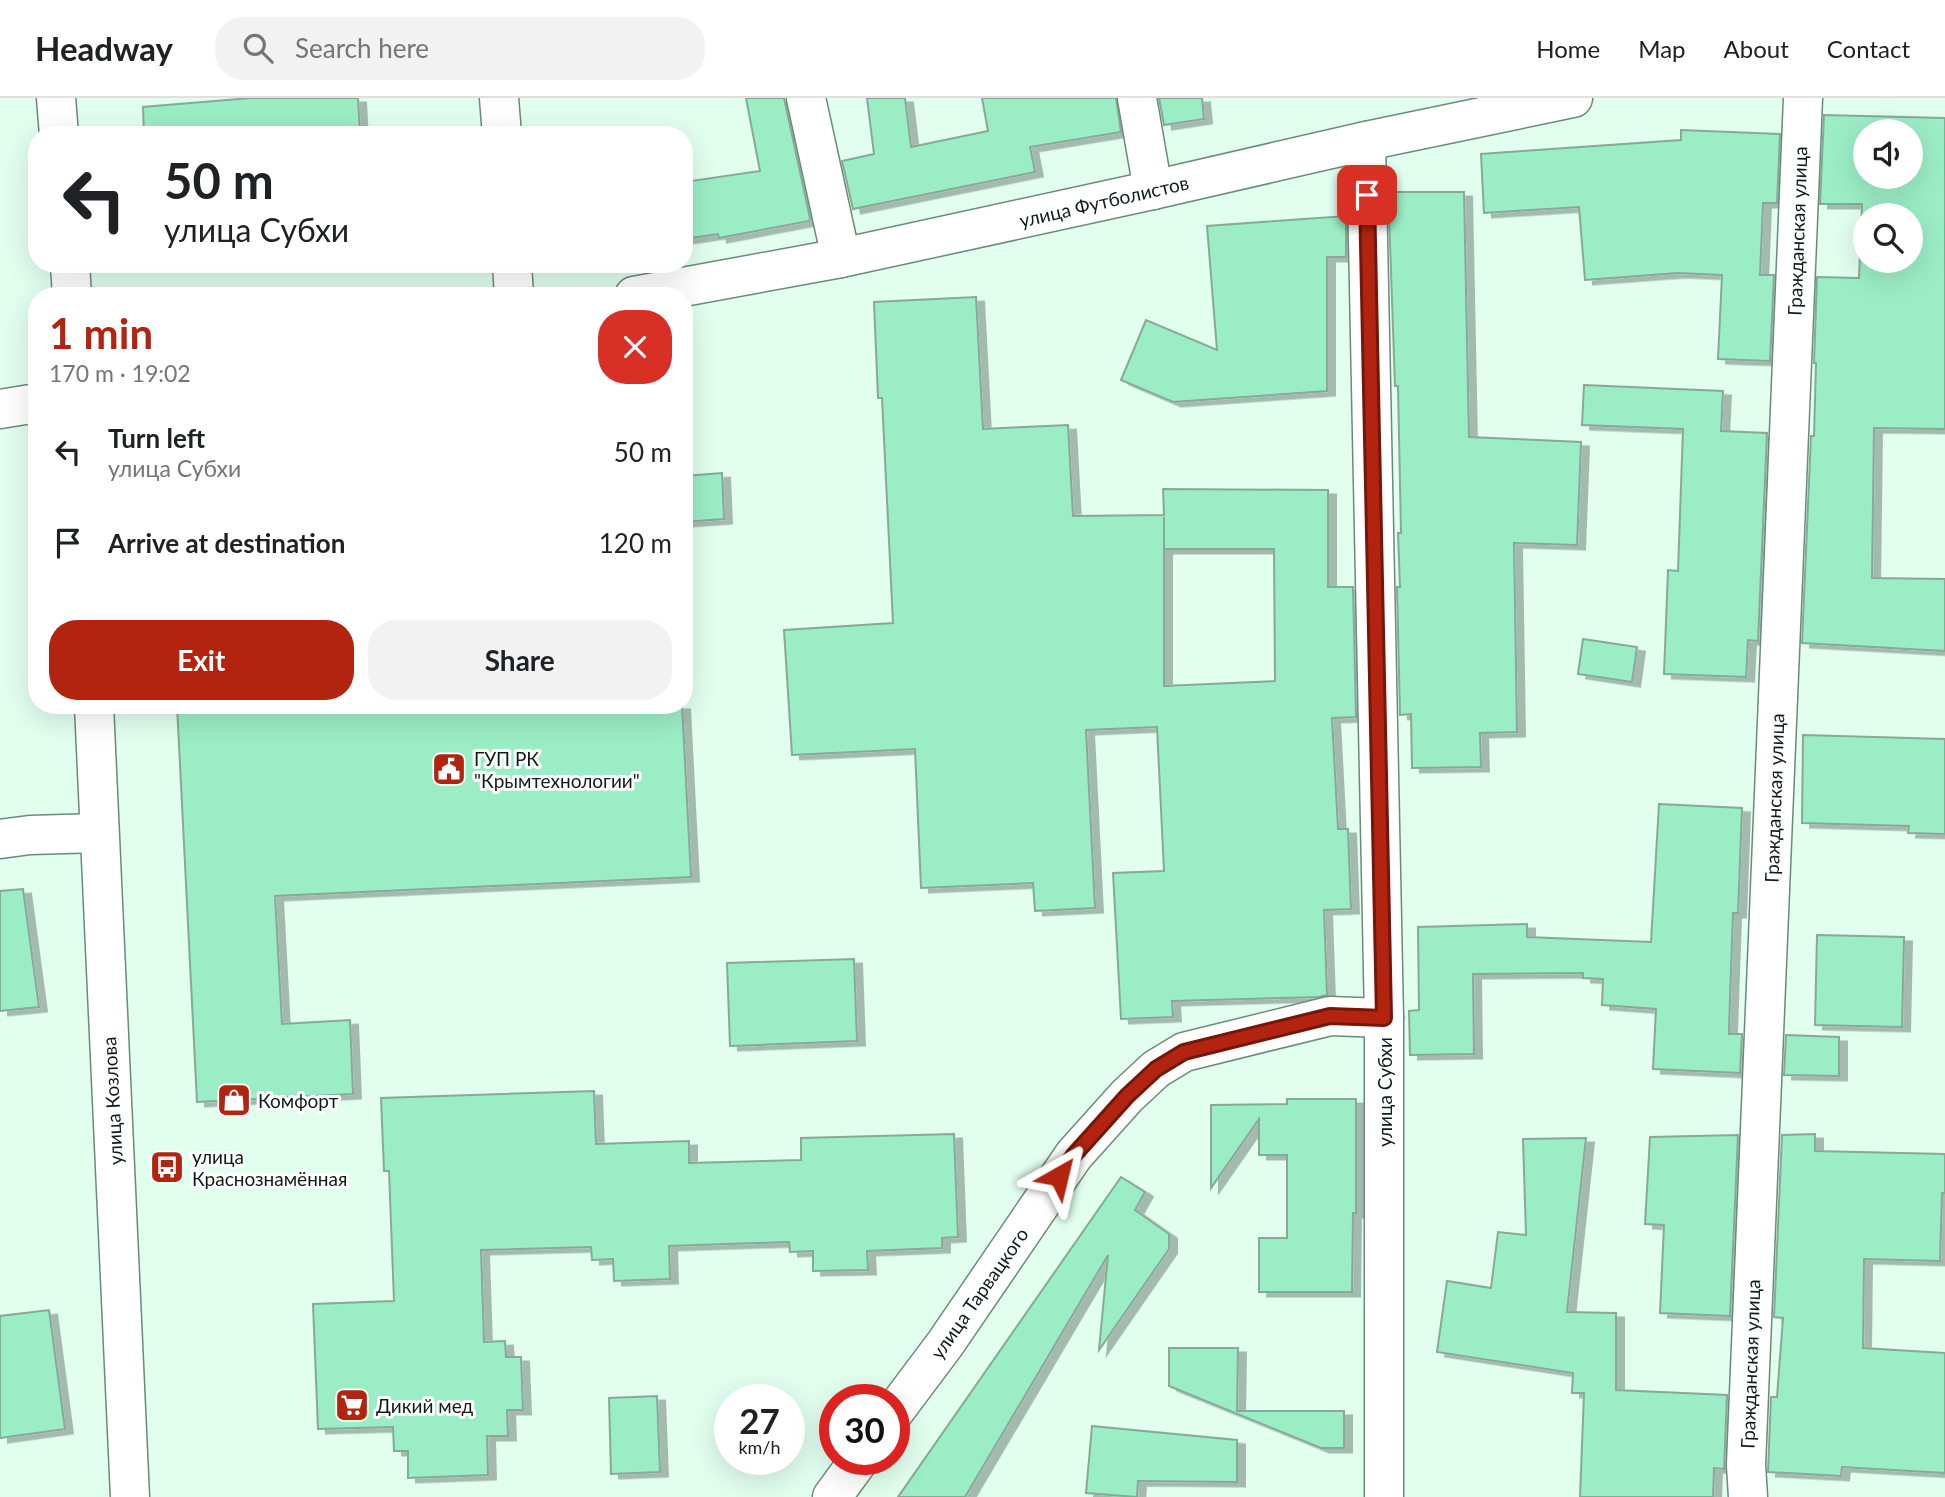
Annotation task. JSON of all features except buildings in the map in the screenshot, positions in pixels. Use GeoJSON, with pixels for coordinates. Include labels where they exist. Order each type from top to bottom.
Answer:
{"type":"FeatureCollection","features":[{"type":"Feature","properties":{"kind":"street"},"geometry":{"type":"LineString","coordinates":[[56,98],[58,126]]}},
{"type":"Feature","properties":{"kind":"street"},"geometry":{"type":"LineString","coordinates":[[499,98],[501,126]]}},
{"type":"Feature","properties":{"kind":"street"},"geometry":{"type":"LineString","coordinates":[[806,98],[841,258]]}},
{"type":"Feature","properties":{"kind":"street"},"geometry":{"type":"LineString","coordinates":[[1138,98],[1153,190]]}},
{"type":"Feature","properties":{"kind":"street","name":"улица Футболистов"},"geometry":{"type":"LineString","coordinates":[[683,287],[841,258],[1366,141],[1573,98]]}},
{"type":"Feature","properties":{"kind":"street","name":"Гражданская улица"},"geometry":{"type":"LineString","coordinates":[[1748,1497],[1746,1451],[1803,98]]}},
{"type":"Feature","properties":{"kind":"street","name":"улица Субхи"},"geometry":{"type":"LineString","coordinates":[[1366,141],[1384,1018],[1384,1497]]}},
{"type":"Feature","properties":{"kind":"street"},"geometry":{"type":"LineString","coordinates":[[0,410],[28,405]]}},
{"type":"Feature","properties":{"kind":"street","name":"улица Козлова"},"geometry":{"type":"LineString","coordinates":[[94,714],[130,1497]]}},
{"type":"Feature","properties":{"kind":"street"},"geometry":{"type":"LineString","coordinates":[[0,839],[30,835],[99,833]]}},
{"type":"Feature","properties":{"kind":"street","name":"улица Тарвацкого"},"geometry":{"type":"LineString","coordinates":[[910,1391],[1074,1155],[1127,1096],[1156,1069],[1184,1052],[1330,1016],[1384,1018]]}},
{"type":"Feature","properties":{"kind":"street"},"geometry":{"type":"LineString","coordinates":[[832,1497],[848,1475]]}},
{"type":"Feature","properties":{"kind":"place","name":"ГУП РК \"Крымтехнологии\""},"geometry":{"type":"Point","coordinates":[449,769]}},
{"type":"Feature","properties":{"kind":"place","name":"Комфорт"},"geometry":{"type":"Point","coordinates":[234,1100]}},
{"type":"Feature","properties":{"kind":"place","name":"улица Краснознамённая"},"geometry":{"type":"Point","coordinates":[167,1167]}},
{"type":"Feature","properties":{"kind":"place","name":"Дикий мед"},"geometry":{"type":"Point","coordinates":[352,1405]}},
{"type":"Feature","properties":{"kind":"route"},"geometry":{"type":"LineString","coordinates":[[1059,1176],[1074,1155],[1127,1096],[1156,1069],[1184,1052],[1330,1016],[1384,1018],[1367,195]]}}]}
